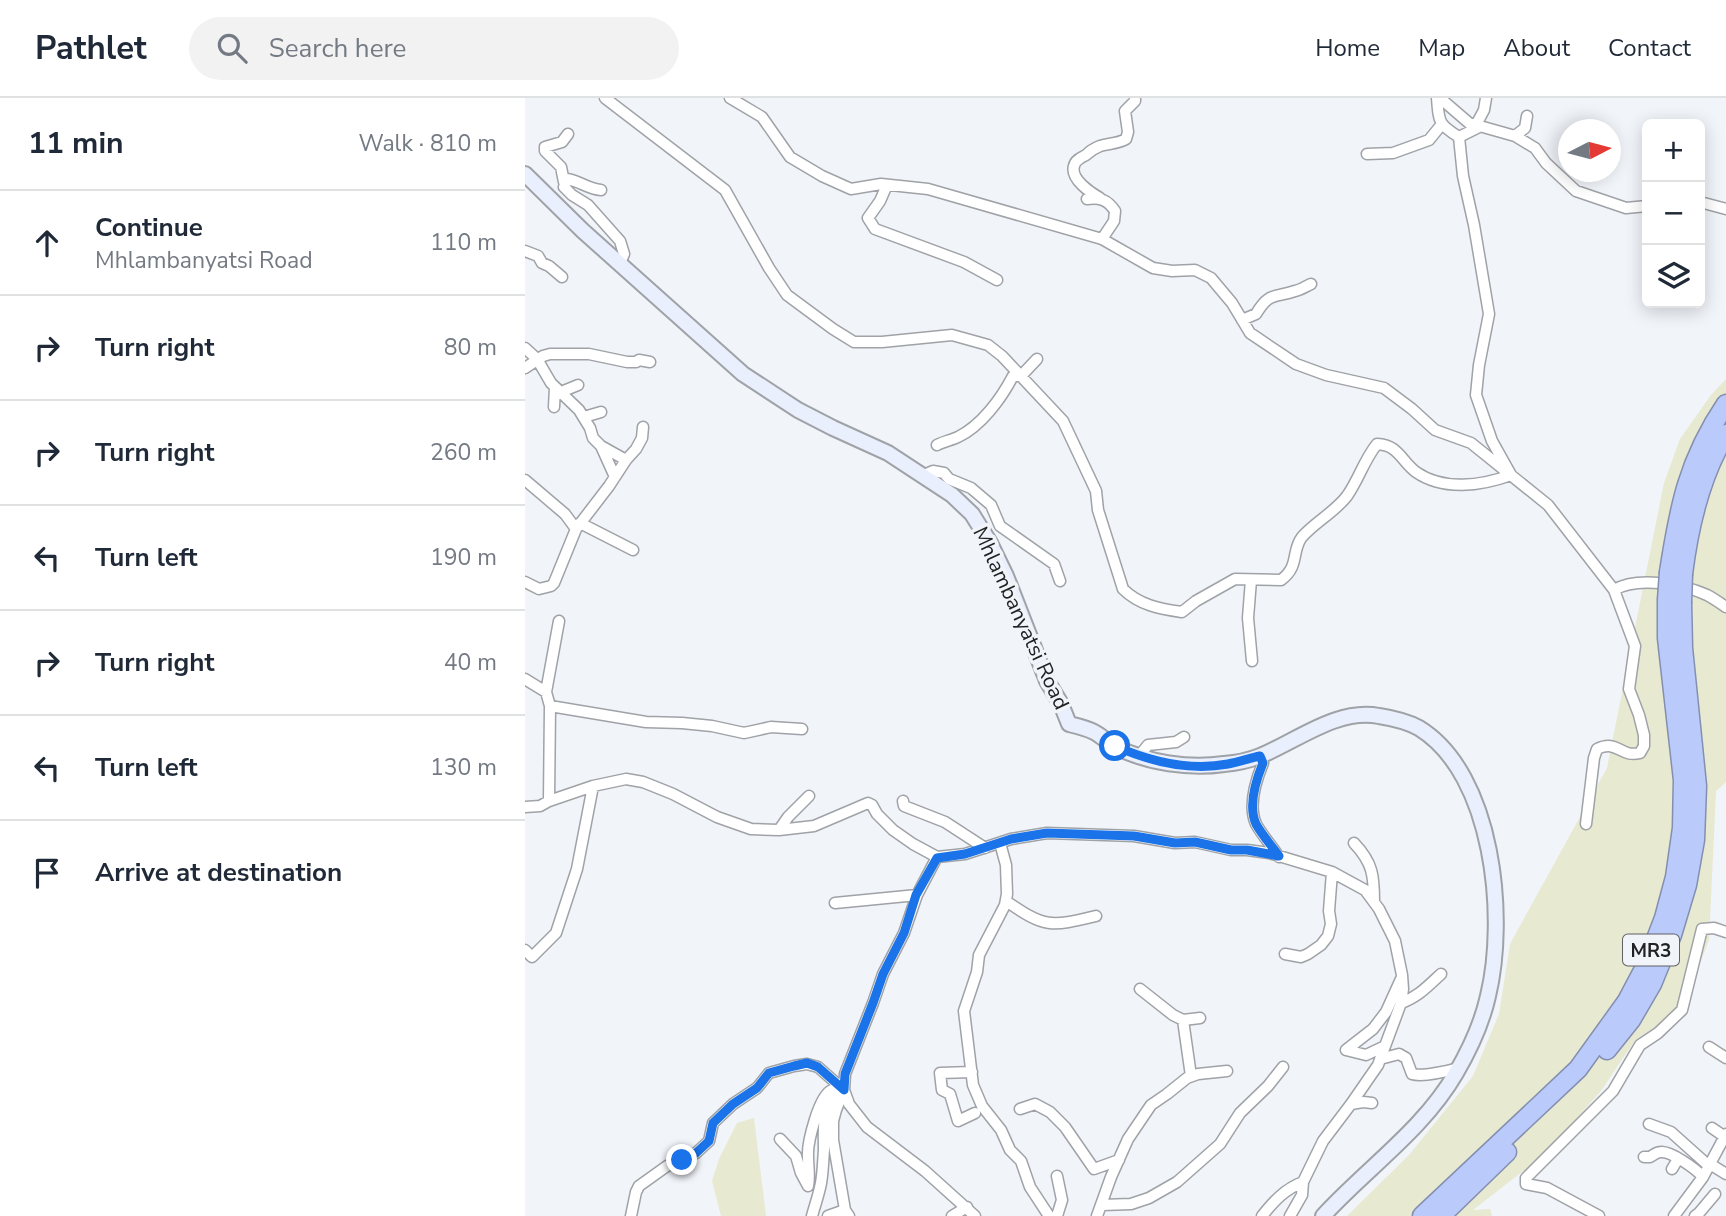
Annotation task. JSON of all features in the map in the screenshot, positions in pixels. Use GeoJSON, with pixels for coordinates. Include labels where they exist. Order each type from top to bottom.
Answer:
{"type":"FeatureCollection","features":[{"type":"Feature","properties":{"kind":"highway","name":"MR3"},"geometry":{"type":"LineString","coordinates":[[1441,1216],[1589,1073],[1631,1020],[1653,984],[1667,947],[1687,885],[1695,839],[1697,786],[1683,649],[1682,598],[1676,573],[1678,519],[1688,477],[1705,438],[1726,404]]}},
{"type":"Feature","properties":{"kind":"highway","name":"MR3"},"geometry":{"type":"LineString","coordinates":[[1676,573],[1705,477],[1726,434]]}},
{"type":"Feature","properties":{"kind":"highway","name":"MR3"},"geometry":{"type":"LineString","coordinates":[[1422,1216],[1578,1069],[1627,1001],[1646,965],[1664,918],[1675,877],[1682,828],[1683,780],[1667,638],[1682,598]]}},
{"type":"Feature","properties":{"kind":"main road","name":"Mhlambanyatsi Road"},"geometry":{"type":"LineString","coordinates":[[525,174],[743,374],[798,410],[888,453],[924,475],[952,495],[972,514],[1006,576],[1047,681],[1062,704],[1069,724],[1094,732],[1115,746],[1139,756],[1179,765],[1204,766],[1260,756],[1336,720],[1376,715],[1417,727],[1437,742],[1460,769],[1475,801],[1489,853],[1496,905],[1494,964],[1480,1026],[1459,1068],[1418,1125],[1323,1216]]}},
{"type":"Feature","properties":{"kind":"street"},"geometry":{"type":"LineString","coordinates":[[605,98],[725,190],[787,295],[833,329],[855,342],[952,335],[988,345],[1002,356],[1063,421],[1096,491],[1098,510],[1123,589],[1132,598],[1159,608],[1182,612],[1195,601],[1235,579],[1281,580],[1291,571],[1300,539],[1344,499],[1377,444],[1392,448],[1416,472],[1444,484],[1485,483],[1511,475]]}},
{"type":"Feature","properties":{"kind":"street"},"geometry":{"type":"LineString","coordinates":[[730,98],[762,117],[790,157],[822,176],[851,188],[887,185],[927,189],[1102,239],[1153,268],[1195,270],[1211,278],[1232,303],[1249,333],[1296,364],[1326,375],[1384,388],[1435,430],[1471,443],[1548,505],[1613,590],[1635,646],[1629,689],[1639,715],[1644,746],[1640,752],[1629,755],[1612,746],[1597,749],[1586,824]]}},
{"type":"Feature","properties":{"kind":"street"},"geometry":{"type":"LineString","coordinates":[[1102,239],[1114,221],[1115,211],[1109,203],[1087,191],[1074,174],[1074,166],[1094,149],[1126,139],[1128,132],[1125,111],[1135,98]]}},
{"type":"Feature","properties":{"kind":"street"},"geometry":{"type":"LineString","coordinates":[[1438,98],[1441,124],[1455,134]]}},
{"type":"Feature","properties":{"kind":"street"},"geometry":{"type":"LineString","coordinates":[[1438,98],[1469,123],[1515,136],[1535,148],[1546,163],[1576,191],[1626,208],[1642,206]]}},
{"type":"Feature","properties":{"kind":"street"},"geometry":{"type":"LineString","coordinates":[[1478,126],[1486,98]]}},
{"type":"Feature","properties":{"kind":"street"},"geometry":{"type":"LineString","coordinates":[[1515,136],[1525,128],[1527,116]]}},
{"type":"Feature","properties":{"kind":"street"},"geometry":{"type":"LineString","coordinates":[[1429,140],[1441,124]]}},
{"type":"Feature","properties":{"kind":"street"},"geometry":{"type":"LineString","coordinates":[[1367,154],[1393,153],[1478,126]]}},
{"type":"Feature","properties":{"kind":"street"},"geometry":{"type":"LineString","coordinates":[[568,134],[562,142],[545,147],[545,151],[561,167],[567,191],[588,205],[620,241],[624,254],[619,263]]}},
{"type":"Feature","properties":{"kind":"street"},"geometry":{"type":"LineString","coordinates":[[1455,134],[1489,314],[1476,395],[1492,441],[1511,475]]}},
{"type":"Feature","properties":{"kind":"street"},"geometry":{"type":"LineString","coordinates":[[564,182],[567,179],[573,180],[587,188],[601,190]]}},
{"type":"Feature","properties":{"kind":"street"},"geometry":{"type":"LineString","coordinates":[[887,185],[868,218],[875,229],[964,262],[997,280]]}},
{"type":"Feature","properties":{"kind":"street"},"geometry":{"type":"LineString","coordinates":[[1087,199],[1100,198]]}},
{"type":"Feature","properties":{"kind":"street"},"geometry":{"type":"LineString","coordinates":[[1705,203],[1726,209]]}},
{"type":"Feature","properties":{"kind":"street"},"geometry":{"type":"LineString","coordinates":[[525,251],[538,256],[542,263],[562,277]]}},
{"type":"Feature","properties":{"kind":"street"},"geometry":{"type":"LineString","coordinates":[[1242,320],[1257,314],[1263,303],[1277,294],[1296,291],[1311,284]]}},
{"type":"Feature","properties":{"kind":"street"},"geometry":{"type":"LineString","coordinates":[[525,348],[537,359],[558,390],[579,410],[593,438],[601,446],[626,460]]}},
{"type":"Feature","properties":{"kind":"street"},"geometry":{"type":"LineString","coordinates":[[525,368],[550,354],[589,354],[627,362],[650,362]]}},
{"type":"Feature","properties":{"kind":"street"},"geometry":{"type":"LineString","coordinates":[[937,444],[958,437],[978,423],[1013,376],[1021,376],[1037,359]]}},
{"type":"Feature","properties":{"kind":"street"},"geometry":{"type":"LineString","coordinates":[[558,390],[578,385]]}},
{"type":"Feature","properties":{"kind":"street"},"geometry":{"type":"LineString","coordinates":[[555,407],[558,390]]}},
{"type":"Feature","properties":{"kind":"street"},"geometry":{"type":"LineString","coordinates":[[584,418],[601,412]]}},
{"type":"Feature","properties":{"kind":"street"},"geometry":{"type":"LineString","coordinates":[[525,582],[539,589],[551,586],[578,526],[636,449],[642,439],[643,427]]}},
{"type":"Feature","properties":{"kind":"street"},"geometry":{"type":"LineString","coordinates":[[601,446],[614,477]]}},
{"type":"Feature","properties":{"kind":"street"},"geometry":{"type":"LineString","coordinates":[[924,475],[933,471],[944,473],[949,479],[971,488],[991,505],[1000,526],[1054,564],[1060,580]]}},
{"type":"Feature","properties":{"kind":"street"},"geometry":{"type":"LineString","coordinates":[[525,480],[578,526],[633,551]]}},
{"type":"Feature","properties":{"kind":"street"},"geometry":{"type":"LineString","coordinates":[[1251,580],[1248,618],[1252,661]]}},
{"type":"Feature","properties":{"kind":"street"},"geometry":{"type":"LineString","coordinates":[[1613,590],[1633,583],[1650,582],[1682,598],[1707,596],[1726,607]]}},
{"type":"Feature","properties":{"kind":"street"},"geometry":{"type":"LineString","coordinates":[[549,801],[550,706],[545,692],[559,621]]}},
{"type":"Feature","properties":{"kind":"street"},"geometry":{"type":"LineString","coordinates":[[525,679],[545,692]]}},
{"type":"Feature","properties":{"kind":"street"},"geometry":{"type":"LineString","coordinates":[[550,706],[646,722],[695,724],[744,733],[771,727],[802,729]]}},
{"type":"Feature","properties":{"kind":"street"},"geometry":{"type":"LineString","coordinates":[[1139,756],[1148,745],[1176,741],[1184,737]]}},
{"type":"Feature","properties":{"kind":"street"},"geometry":{"type":"LineString","coordinates":[[1260,756],[1263,763],[1257,777],[1253,807],[1256,823],[1279,856]]}},
{"type":"Feature","properties":{"kind":"street"},"geometry":{"type":"LineString","coordinates":[[525,807],[540,806],[593,786],[626,779],[643,782],[717,817],[751,829],[779,830],[814,826],[868,803],[893,830],[937,858],[965,854],[1035,834],[1134,836],[1247,850],[1279,856],[1332,872],[1365,890],[1374,903],[1395,941],[1403,989],[1401,1003],[1380,1059],[1323,1141],[1303,1182],[1302,1195],[1290,1216]]}},
{"type":"Feature","properties":{"kind":"street"},"geometry":{"type":"LineString","coordinates":[[525,950],[532,957],[556,933],[577,869],[593,786]]}},
{"type":"Feature","properties":{"kind":"street"},"geometry":{"type":"LineString","coordinates":[[779,830],[809,796]]}},
{"type":"Feature","properties":{"kind":"street"},"geometry":{"type":"LineString","coordinates":[[903,801],[904,806],[945,822],[985,848]]}},
{"type":"Feature","properties":{"kind":"street"},"geometry":{"type":"LineString","coordinates":[[1000,843],[1006,865],[1006,901],[979,955],[977,972],[964,1012],[973,1085],[982,1106],[1001,1130],[1010,1150],[1021,1161],[1030,1187],[1049,1216]]}},
{"type":"Feature","properties":{"kind":"street"},"geometry":{"type":"LineString","coordinates":[[1354,843],[1366,855],[1374,875],[1374,903]]}},
{"type":"Feature","properties":{"kind":"street"},"geometry":{"type":"LineString","coordinates":[[828,1216],[847,1213],[833,1140],[833,1121],[844,1090],[845,1074],[883,974],[904,933],[916,895],[937,858]]}},
{"type":"Feature","properties":{"kind":"street"},"geometry":{"type":"LineString","coordinates":[[1285,954],[1301,957],[1321,945],[1328,936],[1331,925],[1329,911],[1332,872]]}},
{"type":"Feature","properties":{"kind":"street"},"geometry":{"type":"LineString","coordinates":[[835,903],[916,895]]}},
{"type":"Feature","properties":{"kind":"street"},"geometry":{"type":"LineString","coordinates":[[1006,901],[1039,922],[1052,924],[1096,916]]}},
{"type":"Feature","properties":{"kind":"street"},"geometry":{"type":"LineString","coordinates":[[1599,1216],[1547,1188],[1526,1184],[1526,1178],[1613,1091],[1640,1045],[1658,1033],[1682,1010],[1702,929],[1714,928],[1726,932]]}},
{"type":"Feature","properties":{"kind":"street"},"geometry":{"type":"LineString","coordinates":[[1401,1003],[1421,993],[1441,974]]}},
{"type":"Feature","properties":{"kind":"street"},"geometry":{"type":"LineString","coordinates":[[1385,1046],[1367,1055],[1346,1050],[1373,1029],[1386,1012],[1402,975]]}},
{"type":"Feature","properties":{"kind":"street"},"geometry":{"type":"LineString","coordinates":[[1140,989],[1183,1020],[1200,1018]]}},
{"type":"Feature","properties":{"kind":"street"},"geometry":{"type":"LineString","coordinates":[[1183,1020],[1191,1076]]}},
{"type":"Feature","properties":{"kind":"street"},"geometry":{"type":"LineString","coordinates":[[1709,1047],[1726,1058]]}},
{"type":"Feature","properties":{"kind":"street"},"geometry":{"type":"LineString","coordinates":[[1380,1059],[1399,1054],[1406,1058],[1412,1074],[1420,1076],[1459,1068]]}},
{"type":"Feature","properties":{"kind":"street"},"geometry":{"type":"LineString","coordinates":[[631,1216],[639,1186],[656,1173],[696,1153],[709,1141],[713,1123],[733,1104],[757,1088],[769,1073],[807,1063],[818,1067],[844,1090],[849,1104],[867,1127],[925,1171],[975,1216]]}},
{"type":"Feature","properties":{"kind":"street"},"geometry":{"type":"LineString","coordinates":[[1102,1205],[1132,1204],[1177,1182],[1220,1144],[1240,1113],[1268,1087],[1283,1067]]}},
{"type":"Feature","properties":{"kind":"street"},"geometry":{"type":"LineString","coordinates":[[1097,1216],[1128,1139],[1151,1105],[1191,1076],[1227,1071]]}},
{"type":"Feature","properties":{"kind":"street"},"geometry":{"type":"LineString","coordinates":[[972,1072],[940,1073],[942,1090],[950,1094],[958,1121],[975,1113]]}},
{"type":"Feature","properties":{"kind":"street"},"geometry":{"type":"LineString","coordinates":[[780,1139],[796,1156],[801,1173],[809,1185],[809,1140],[820,1106],[829,1091],[835,1088],[844,1090]]}},
{"type":"Feature","properties":{"kind":"street"},"geometry":{"type":"LineString","coordinates":[[812,1216],[821,1185],[825,1114],[831,1100],[844,1090]]}},
{"type":"Feature","properties":{"kind":"street"},"geometry":{"type":"LineString","coordinates":[[1351,1104],[1372,1103]]}},
{"type":"Feature","properties":{"kind":"street"},"geometry":{"type":"LineString","coordinates":[[1020,1109],[1035,1104],[1050,1112],[1065,1127],[1094,1169],[1119,1160]]}},
{"type":"Feature","properties":{"kind":"street"},"geometry":{"type":"LineString","coordinates":[[1649,1124],[1671,1132],[1710,1165],[1726,1174]]}},
{"type":"Feature","properties":{"kind":"street"},"geometry":{"type":"LineString","coordinates":[[1712,1128],[1725,1136],[1703,1177],[1676,1214],[1692,1216],[1699,1213],[1715,1194]]}},
{"type":"Feature","properties":{"kind":"street"},"geometry":{"type":"LineString","coordinates":[[1643,1157],[1650,1157],[1662,1151],[1703,1177]]}},
{"type":"Feature","properties":{"kind":"street"},"geometry":{"type":"LineString","coordinates":[[1672,1169],[1678,1159]]}},
{"type":"Feature","properties":{"kind":"street"},"geometry":{"type":"LineString","coordinates":[[1057,1176],[1062,1200],[1057,1216]]}},
{"type":"Feature","properties":{"kind":"street"},"geometry":{"type":"LineString","coordinates":[[1262,1216],[1273,1201],[1292,1186],[1303,1182]]}},
{"type":"Feature","properties":{"kind":"street"},"geometry":{"type":"LineString","coordinates":[[951,1216],[967,1208]]}},
{"type":"Feature","properties":{"kind":"green space"},"geometry":{"type":"Polygon","coordinates":[[[1726,379],[1726,782],[1716,791],[1709,940],[1682,1010],[1635,1040],[1601,1091],[1545,1154],[1473,1210],[1490,1209],[1492,1216],[1347,1216],[1409,1155],[1473,1076],[1499,1014],[1510,944],[1607,768],[1664,483],[1680,439],[1711,395],[1726,379]]]}},
{"type":"Feature","properties":{"kind":"green space"},"geometry":{"type":"Polygon","coordinates":[[[754,1118],[766,1216],[721,1216],[712,1181],[719,1159],[737,1123],[754,1118]]]}},
{"type":"Feature","properties":{"kind":"route"},"geometry":{"type":"LineString","coordinates":[[682,1160],[696,1153],[709,1141],[713,1123],[733,1104],[757,1088],[769,1073],[807,1063],[828,1074],[844,1090],[845,1074],[883,974],[904,933],[916,895],[937,858],[965,854],[1011,839],[1047,833],[1134,836],[1175,843],[1195,842],[1279,856],[1256,823],[1253,807],[1257,777],[1263,763],[1260,756],[1226,764],[1179,765],[1137,756],[1115,746]]}}]}
